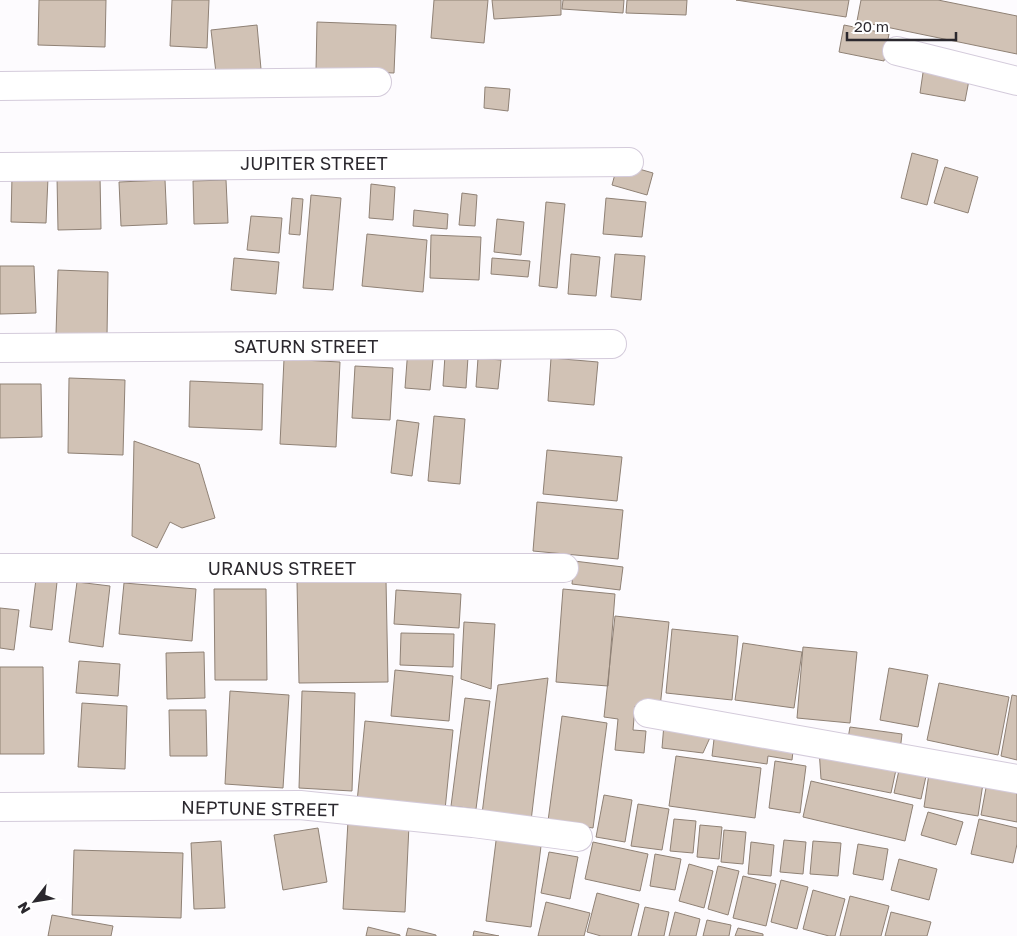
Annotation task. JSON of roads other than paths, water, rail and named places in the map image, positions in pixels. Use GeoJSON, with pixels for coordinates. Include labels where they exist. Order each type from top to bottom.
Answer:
{"type":"FeatureCollection","features":[{"type":"Feature","properties":{"kind":"street"},"geometry":{"type":"LineString","coordinates":[[897,52],[1017,81]]}},
{"type":"Feature","properties":{"kind":"street"},"geometry":{"type":"LineString","coordinates":[[0,86],[377,82]]}},
{"type":"Feature","properties":{"kind":"street","name":"JUPITER STREET"},"geometry":{"type":"LineString","coordinates":[[0,167],[629,162]]}},
{"type":"Feature","properties":{"kind":"street","name":"SATURN STREET"},"geometry":{"type":"LineString","coordinates":[[0,348],[612,344]]}},
{"type":"Feature","properties":{"kind":"street","name":"URANUS STREET"},"geometry":{"type":"LineString","coordinates":[[0,568],[564,568]]}},
{"type":"Feature","properties":{"kind":"street"},"geometry":{"type":"LineString","coordinates":[[648,713],[1017,779]]}},
{"type":"Feature","properties":{"kind":"street","name":"NEPTUNE STREET"},"geometry":{"type":"LineString","coordinates":[[0,807],[300,805],[473,823],[578,837]]}}]}
